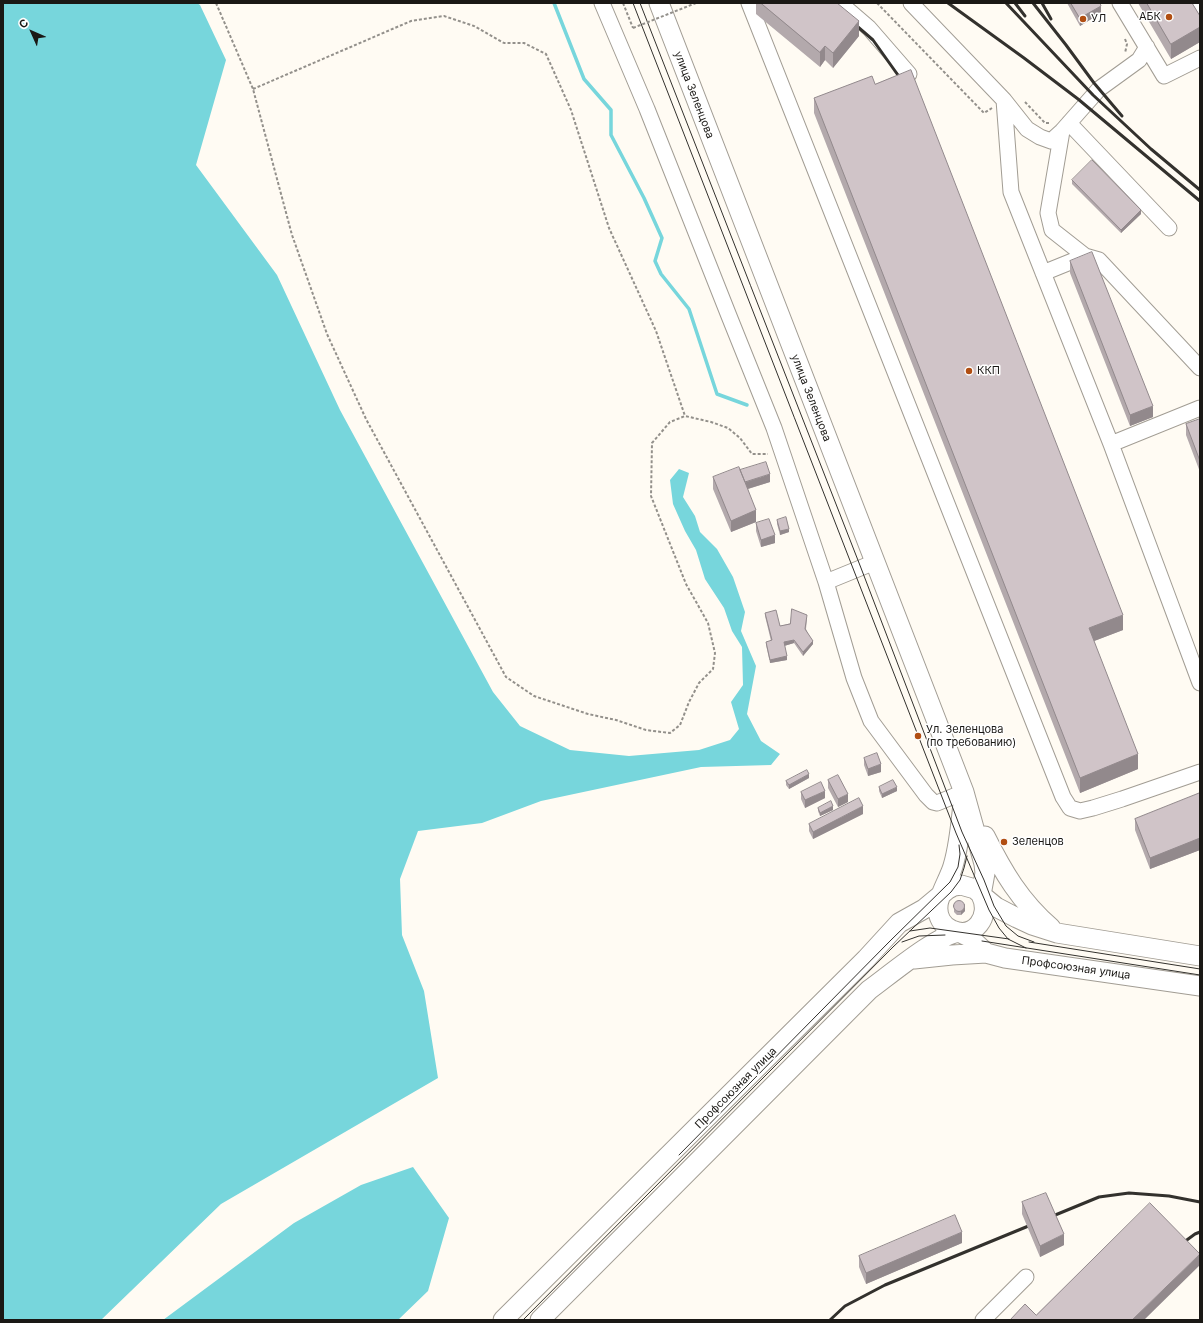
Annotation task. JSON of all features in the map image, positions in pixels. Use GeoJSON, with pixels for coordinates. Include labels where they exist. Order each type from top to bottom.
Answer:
{"type":"FeatureCollection","features":[{"type":"Feature","properties":{"kind":"main road","name":"улица Зеленцова"},"geometry":{"type":"LineString","coordinates":[[659,3],[964,792],[984,864],[985,873],[983,898]]}},
{"type":"Feature","properties":{"kind":"main road","name":"улица Зеленцова"},"geometry":{"type":"LineString","coordinates":[[942,895],[949,878],[957,848],[964,792]]}},
{"type":"Feature","properties":{"kind":"main road"},"geometry":{"type":"LineString","coordinates":[[964,792],[1001,868],[1008,879],[1035,913],[1057,933]]}},
{"type":"Feature","properties":{"kind":"main road","name":"Профсоюзная улица"},"geometry":{"type":"LineString","coordinates":[[503,1320],[866,959],[899,923],[924,909],[948,889],[961,885],[971,886],[983,898],[996,907],[1032,925],[1057,933],[1200,956]]}},
{"type":"Feature","properties":{"kind":"main road"},"geometry":{"type":"LineString","coordinates":[[942,895],[938,904],[938,914],[942,923],[946,927],[959,932]]}},
{"type":"Feature","properties":{"kind":"main road"},"geometry":{"type":"LineString","coordinates":[[540,1320],[869,990],[911,959],[946,936],[974,929],[982,921],[985,911],[983,898]]}},
{"type":"Feature","properties":{"kind":"main road","name":"Профсоюзная улица"},"geometry":{"type":"LineString","coordinates":[[959,932],[969,937],[986,953],[1005,958],[1200,986]]}},
{"type":"Feature","properties":{"kind":"main road"},"geometry":{"type":"LineString","coordinates":[[911,959],[952,954],[986,953]]}},
{"type":"Feature","properties":{"kind":"lane"},"geometry":{"type":"LineString","coordinates":[[602,3],[647,109],[784,453],[826,582],[854,678],[871,721],[926,795],[933,802],[937,803],[964,792]]}},
{"type":"Feature","properties":{"kind":"lane"},"geometry":{"type":"LineString","coordinates":[[749,3],[1063,797],[1070,808],[1080,811],[1122,799],[1200,772]]}},
{"type":"Feature","properties":{"kind":"lane"},"geometry":{"type":"LineString","coordinates":[[840,3],[870,28],[909,74]]}},
{"type":"Feature","properties":{"kind":"lane"},"geometry":{"type":"LineString","coordinates":[[911,3],[1004,100],[1028,129],[1040,137],[1051,141],[1062,125],[1099,89],[1139,60],[1147,47]]}},
{"type":"Feature","properties":{"kind":"lane"},"geometry":{"type":"LineString","coordinates":[[1120,3],[1164,76],[1200,58]]}},
{"type":"Feature","properties":{"kind":"lane"},"geometry":{"type":"LineString","coordinates":[[1193,3],[1200,16]]}},
{"type":"Feature","properties":{"kind":"lane"},"geometry":{"type":"LineString","coordinates":[[1004,100],[1011,192],[1111,444],[1200,683]]}},
{"type":"Feature","properties":{"kind":"lane"},"geometry":{"type":"LineString","coordinates":[[1062,125],[1169,228]]}},
{"type":"Feature","properties":{"kind":"lane"},"geometry":{"type":"LineString","coordinates":[[1062,125],[1048,213],[1052,230],[1085,256],[1099,260],[1200,368]]}},
{"type":"Feature","properties":{"kind":"lane"},"geometry":{"type":"LineString","coordinates":[[1030,241],[1052,230]]}},
{"type":"Feature","properties":{"kind":"lane"},"geometry":{"type":"LineString","coordinates":[[1043,273],[1085,256]]}},
{"type":"Feature","properties":{"kind":"lane"},"geometry":{"type":"LineString","coordinates":[[1111,444],[1200,408]]}},
{"type":"Feature","properties":{"kind":"lane"},"geometry":{"type":"LineString","coordinates":[[826,582],[875,562]]}},
{"type":"Feature","properties":{"kind":"lane"},"geometry":{"type":"LineString","coordinates":[[983,1320],[1026,1277]]}},
{"type":"Feature","properties":{"kind":"path"},"geometry":{"type":"LineString","coordinates":[[216,3],[253,89],[292,235],[327,334],[359,405],[506,677],[534,696],[588,714],[616,720],[646,730],[670,733],[680,725],[699,682],[713,669],[715,653],[708,623],[686,584],[651,496],[652,444],[670,422],[685,416],[711,422],[728,428],[740,438],[752,454],[784,453]]}},
{"type":"Feature","properties":{"kind":"path"},"geometry":{"type":"LineString","coordinates":[[623,3],[633,28],[696,3]]}},
{"type":"Feature","properties":{"kind":"path"},"geometry":{"type":"LineString","coordinates":[[877,3],[984,113],[1004,100]]}},
{"type":"Feature","properties":{"kind":"path"},"geometry":{"type":"LineString","coordinates":[[253,89],[412,21],[444,16],[474,26],[504,43],[524,43],[546,54],[571,110],[609,228],[656,331],[685,416]]}},
{"type":"Feature","properties":{"kind":"path"},"geometry":{"type":"LineString","coordinates":[[1124,37],[1126,44],[1125,54]]}},
{"type":"Feature","properties":{"kind":"path"},"geometry":{"type":"LineString","coordinates":[[1024,102],[1045,123],[1062,125]]}},
{"type":"Feature","properties":{"kind":"water"},"geometry":{"type":"Polygon","coordinates":[[[3,3],[197,3],[200,5],[226,60],[196,165],[277,275],[340,410],[493,692],[520,726],[570,750],[629,756],[699,750],[730,740],[739,729],[731,702],[743,685],[742,647],[732,631],[724,608],[705,579],[696,550],[685,531],[673,504],[670,480],[679,469],[689,473],[683,497],[695,516],[700,532],[717,549],[733,577],[745,612],[741,631],[756,666],[747,714],[761,741],[780,754],[771,765],[701,767],[541,801],[482,823],[418,831],[400,879],[402,935],[424,991],[438,1078],[221,1204],[101,1320],[3,1320],[3,3]]]}},
{"type":"Feature","properties":{"kind":"water"},"geometry":{"type":"Polygon","coordinates":[[[413,1167],[449,1218],[428,1291],[398,1320],[163,1320],[294,1223],[361,1185],[413,1167]]]}},
{"type":"Feature","properties":{"kind":"building"},"geometry":{"type":"Polygon","coordinates":[[[761,3],[837,3],[859,21],[833,53],[825,46],[820,52],[761,3]]]}},
{"type":"Feature","properties":{"kind":"building"},"geometry":{"type":"Polygon","coordinates":[[[1071,3],[1100,3],[1101,6],[1080,18],[1071,3]]]}},
{"type":"Feature","properties":{"kind":"building"},"geometry":{"type":"Polygon","coordinates":[[[1147,3],[1192,3],[1200,16],[1200,27],[1171,44],[1147,3]]]}},
{"type":"Feature","properties":{"kind":"building","name":"ККП"},"geometry":{"type":"Polygon","coordinates":[[[911,70],[1123,615],[1089,628],[1138,754],[1080,778],[814,98],[872,76],[875,84],[911,70]]]}},
{"type":"Feature","properties":{"kind":"building"},"geometry":{"type":"Polygon","coordinates":[[[1092,160],[1141,210],[1121,230],[1072,180],[1092,160]]]}},
{"type":"Feature","properties":{"kind":"building"},"geometry":{"type":"Polygon","coordinates":[[[1092,252],[1153,406],[1130,415],[1070,261],[1092,252]]]}},
{"type":"Feature","properties":{"kind":"building"},"geometry":{"type":"Polygon","coordinates":[[[1200,419],[1200,461],[1186,424],[1200,419]]]}},
{"type":"Feature","properties":{"kind":"building"},"geometry":{"type":"Polygon","coordinates":[[[766,462],[770,474],[745,482],[740,470],[766,462]]]}},
{"type":"Feature","properties":{"kind":"building"},"geometry":{"type":"Polygon","coordinates":[[[739,467],[756,510],[731,521],[713,477],[739,467]]]}},
{"type":"Feature","properties":{"kind":"building"},"geometry":{"type":"Polygon","coordinates":[[[786,517],[789,529],[780,531],[777,520],[786,517]]]}},
{"type":"Feature","properties":{"kind":"building"},"geometry":{"type":"Polygon","coordinates":[[[769,519],[775,535],[761,540],[756,523],[769,519]]]}},
{"type":"Feature","properties":{"kind":"building"},"geometry":{"type":"Polygon","coordinates":[[[792,609],[807,615],[805,629],[813,641],[803,652],[794,640],[784,642],[787,656],[770,660],[766,642],[772,640],[765,613],[776,610],[780,626],[790,624],[792,609]]]}},
{"type":"Feature","properties":{"kind":"building"},"geometry":{"type":"Polygon","coordinates":[[[877,753],[881,764],[868,769],[864,758],[877,753]]]}},
{"type":"Feature","properties":{"kind":"building"},"geometry":{"type":"Polygon","coordinates":[[[807,770],[809,774],[789,785],[786,781],[807,770]]]}},
{"type":"Feature","properties":{"kind":"building"},"geometry":{"type":"Polygon","coordinates":[[[838,775],[848,794],[838,799],[828,780],[838,775]]]}},
{"type":"Feature","properties":{"kind":"building"},"geometry":{"type":"Polygon","coordinates":[[[893,780],[897,787],[882,794],[879,787],[893,780]]]}},
{"type":"Feature","properties":{"kind":"building"},"geometry":{"type":"Polygon","coordinates":[[[821,782],[825,791],[805,800],[801,792],[821,782]]]}},
{"type":"Feature","properties":{"kind":"building"},"geometry":{"type":"Polygon","coordinates":[[[1200,793],[1200,838],[1150,858],[1135,819],[1200,793]]]}},
{"type":"Feature","properties":{"kind":"building"},"geometry":{"type":"Polygon","coordinates":[[[859,798],[863,806],[813,832],[809,824],[859,798]]]}},
{"type":"Feature","properties":{"kind":"building"},"geometry":{"type":"Polygon","coordinates":[[[831,801],[833,806],[820,813],[818,808],[831,801]]]}},
{"type":"Feature","properties":{"kind":"building"},"geometry":{"type":"Polygon","coordinates":[[[957,901],[961,901],[963,902],[963,910],[957,911],[954,908],[954,904],[957,901]]]}},
{"type":"Feature","properties":{"kind":"building"},"geometry":{"type":"Polygon","coordinates":[[[1046,1193],[1064,1234],[1040,1246],[1022,1202],[1046,1193]]]}},
{"type":"Feature","properties":{"kind":"building"},"geometry":{"type":"Polygon","coordinates":[[[1150,1203],[1200,1254],[1132,1320],[1010,1320],[1025,1304],[1036,1315],[1150,1203]]]}},
{"type":"Feature","properties":{"kind":"building"},"geometry":{"type":"Polygon","coordinates":[[[955,1215],[962,1232],[866,1273],[859,1256],[955,1215]]]}},
{"type":"Feature","properties":{"kind":"waterway"},"geometry":{"type":"LineString","coordinates":[[554,3],[584,79],[611,110],[611,135],[644,198],[662,238],[655,261],[661,274],[689,309],[717,394],[747,405]]}},
{"type":"Feature","properties":{"kind":"tram line"},"geometry":{"type":"LineString","coordinates":[[633,3],[956,833],[989,910],[999,928],[1008,939],[1026,948]]}},
{"type":"Feature","properties":{"kind":"tram line"},"geometry":{"type":"LineString","coordinates":[[640,3],[861,568],[962,832],[994,906],[1006,926],[1018,936],[1034,942]]}},
{"type":"Feature","properties":{"kind":"tram line"},"geometry":{"type":"LineString","coordinates":[[679,1155],[950,882],[958,867],[960,854],[959,845]]}},
{"type":"Feature","properties":{"kind":"tram line"},"geometry":{"type":"LineString","coordinates":[[523,1320],[893,947],[951,892],[960,880],[967,856]]}},
{"type":"Feature","properties":{"kind":"tram line"},"geometry":{"type":"LineString","coordinates":[[910,931],[930,928],[1009,939]]}},
{"type":"Feature","properties":{"kind":"tram line"},"geometry":{"type":"LineString","coordinates":[[902,942],[919,936],[945,935]]}},
{"type":"Feature","properties":{"kind":"tram line"},"geometry":{"type":"LineString","coordinates":[[982,941],[1200,975]]}},
{"type":"Feature","properties":{"kind":"tram line"},"geometry":{"type":"LineString","coordinates":[[1029,942],[1200,969]]}},
{"type":"Feature","properties":{"kind":"railway"},"geometry":{"type":"LineString","coordinates":[[948,3],[1078,99],[1200,201]]}},
{"type":"Feature","properties":{"kind":"railway"},"geometry":{"type":"LineString","coordinates":[[1006,3],[1093,95],[1151,149],[1200,190]]}},
{"type":"Feature","properties":{"kind":"railway"},"geometry":{"type":"LineString","coordinates":[[1015,3],[1025,16]]}},
{"type":"Feature","properties":{"kind":"railway"},"geometry":{"type":"LineString","coordinates":[[1033,3],[1094,83],[1122,116]]}},
{"type":"Feature","properties":{"kind":"railway"},"geometry":{"type":"LineString","coordinates":[[1042,3],[1051,19]]}},
{"type":"Feature","properties":{"kind":"railway"},"geometry":{"type":"LineString","coordinates":[[851,21],[873,40],[905,85]]}},
{"type":"Feature","properties":{"kind":"railway"},"geometry":{"type":"LineString","coordinates":[[830,1320],[845,1306],[885,1285],[1099,1197],[1129,1193],[1169,1196],[1200,1202]]}},
{"type":"Feature","properties":{"kind":"railway"},"geometry":{"type":"LineString","coordinates":[[1180,1245],[1200,1232]]}},
{"type":"Feature","properties":{"kind":"place","name":"АБК"},"geometry":{"type":"Point","coordinates":[1169,17]}},
{"type":"Feature","properties":{"kind":"place","name":"УЛ"},"geometry":{"type":"Point","coordinates":[1083,19]}},
{"type":"Feature","properties":{"kind":"place","name":"ККП"},"geometry":{"type":"Point","coordinates":[969,371]}},
{"type":"Feature","properties":{"kind":"place","name":"Ул. Зеленцова (по требованию)"},"geometry":{"type":"Point","coordinates":[918,736]}},
{"type":"Feature","properties":{"kind":"place","name":"Зеленцов"},"geometry":{"type":"Point","coordinates":[1004,842]}}]}
